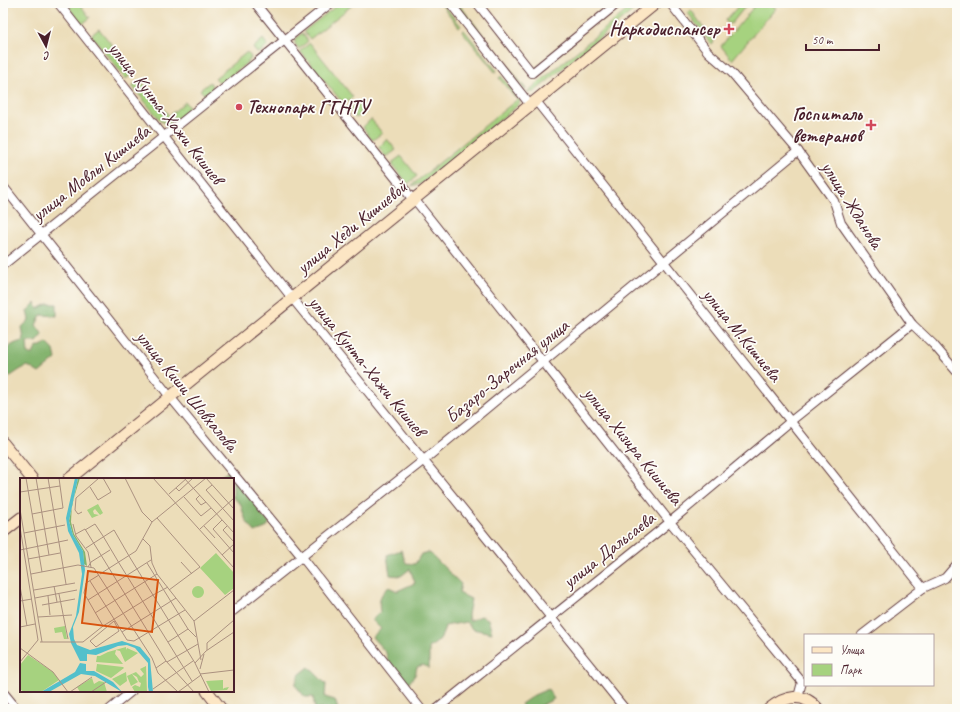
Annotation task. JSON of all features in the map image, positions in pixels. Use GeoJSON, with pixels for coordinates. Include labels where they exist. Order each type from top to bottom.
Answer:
{"type":"FeatureCollection","features":[{"type":"Feature","properties":{"kind":"main road","name":"улица Хеди Кишиевой"},"geometry":{"type":"LineString","coordinates":[[71,478],[656,3]]}},
{"type":"Feature","properties":{"kind":"main road"},"geometry":{"type":"LineString","coordinates":[[3,443],[31,478]]}},
{"type":"Feature","properties":{"kind":"main road"},"geometry":{"type":"LineString","coordinates":[[3,532],[20,519]]}},
{"type":"Feature","properties":{"kind":"main road"},"geometry":{"type":"LineString","coordinates":[[208,692],[221,709]]}},
{"type":"Feature","properties":{"kind":"main road"},"geometry":{"type":"LineString","coordinates":[[769,709],[778,702],[798,697],[807,699],[818,709]]}},
{"type":"Feature","properties":{"kind":"street","name":"улица Кунта-Хажи Кишиев"},"geometry":{"type":"LineString","coordinates":[[58,3],[292,298],[625,709]]}},
{"type":"Feature","properties":{"kind":"street","name":"улица Хизира Кишиева"},"geometry":{"type":"LineString","coordinates":[[255,3],[670,522],[803,681],[798,697]]}},
{"type":"Feature","properties":{"kind":"street","name":"улица Мовлы Кишиева"},"geometry":{"type":"LineString","coordinates":[[3,265],[331,3]]}},
{"type":"Feature","properties":{"kind":"street","name":"улица М.Кишиева"},"geometry":{"type":"LineString","coordinates":[[450,3],[664,262],[924,588]]}},
{"type":"Feature","properties":{"kind":"street"},"geometry":{"type":"LineString","coordinates":[[477,3],[532,72],[618,3]]}},
{"type":"Feature","properties":{"kind":"street","name":"улица Жданова"},"geometry":{"type":"LineString","coordinates":[[670,3],[708,52],[732,73],[798,151],[834,201],[841,223],[912,324],[934,344],[957,372]]}},
{"type":"Feature","properties":{"kind":"street","name":"Базаро-Заречная улица"},"geometry":{"type":"LineString","coordinates":[[234,610],[424,460],[798,151]]}},
{"type":"Feature","properties":{"kind":"street","name":"улица Киши Шовхалова"},"geometry":{"type":"LineString","coordinates":[[3,186],[171,398],[302,557],[421,709]]}},
{"type":"Feature","properties":{"kind":"street","name":"улица Дальсаева"},"geometry":{"type":"LineString","coordinates":[[437,709],[670,522],[791,421],[912,324]]}},
{"type":"Feature","properties":{"kind":"street"},"geometry":{"type":"LineString","coordinates":[[863,634],[924,588],[945,578],[957,564]]}},
{"type":"Feature","properties":{"kind":"street"},"geometry":{"type":"LineString","coordinates":[[3,692],[17,709]]}},
{"type":"Feature","properties":{"kind":"street"},"geometry":{"type":"LineString","coordinates":[[110,709],[131,692]]}},
{"type":"Feature","properties":{"kind":"green space"},"geometry":{"type":"Polygon","coordinates":[[[75,3],[79,3],[90,18],[82,24],[69,8],[75,3]]]}},
{"type":"Feature","properties":{"kind":"green space"},"geometry":{"type":"Polygon","coordinates":[[[340,3],[355,3],[310,39],[304,31],[340,3]]]}},
{"type":"Feature","properties":{"kind":"green space"},"geometry":{"type":"Polygon","coordinates":[[[440,3],[442,3],[461,26],[459,27],[440,3]]]}},
{"type":"Feature","properties":{"kind":"green space"},"geometry":{"type":"Polygon","coordinates":[[[455,3],[458,3],[526,89],[525,90],[455,3]]]}},
{"type":"Feature","properties":{"kind":"green space"},"geometry":{"type":"Polygon","coordinates":[[[636,3],[642,3],[534,92],[527,92],[636,3]]]}},
{"type":"Feature","properties":{"kind":"green space"},"geometry":{"type":"Polygon","coordinates":[[[741,3],[748,3],[732,23],[730,24],[725,21],[741,3]]]}},
{"type":"Feature","properties":{"kind":"green space"},"geometry":{"type":"Polygon","coordinates":[[[757,3],[769,3],[776,8],[732,60],[721,46],[757,3]]]}},
{"type":"Feature","properties":{"kind":"green space"},"geometry":{"type":"Polygon","coordinates":[[[691,10],[714,42],[711,44],[688,13],[691,10]]]}},
{"type":"Feature","properties":{"kind":"green space"},"geometry":{"type":"Polygon","coordinates":[[[99,29],[134,72],[126,79],[91,35],[99,29]]]}},
{"type":"Feature","properties":{"kind":"green space"},"geometry":{"type":"Polygon","coordinates":[[[464,30],[497,71],[495,72],[462,31],[464,30]]]}},
{"type":"Feature","properties":{"kind":"green space"},"geometry":{"type":"Polygon","coordinates":[[[302,33],[308,41],[299,49],[295,44],[295,39],[302,33]]]}},
{"type":"Feature","properties":{"kind":"green space"},"geometry":{"type":"Polygon","coordinates":[[[263,39],[268,46],[257,53],[253,48],[263,39]]]}},
{"type":"Feature","properties":{"kind":"green space"},"geometry":{"type":"Polygon","coordinates":[[[310,43],[353,97],[347,102],[341,101],[300,51],[310,43]]]}},
{"type":"Feature","properties":{"kind":"green space"},"geometry":{"type":"Polygon","coordinates":[[[247,52],[251,57],[250,60],[223,83],[219,82],[215,78],[247,52]]]}},
{"type":"Feature","properties":{"kind":"green space"},"geometry":{"type":"Polygon","coordinates":[[[501,76],[517,96],[515,98],[499,78],[501,76]]]}},
{"type":"Feature","properties":{"kind":"green space"},"geometry":{"type":"Polygon","coordinates":[[[140,80],[174,122],[166,124],[160,120],[132,86],[140,80]]]}},
{"type":"Feature","properties":{"kind":"green space"},"geometry":{"type":"Polygon","coordinates":[[[210,82],[214,90],[206,96],[200,90],[210,82]]]}},
{"type":"Feature","properties":{"kind":"green space"},"geometry":{"type":"Polygon","coordinates":[[[519,98],[520,102],[517,106],[421,184],[411,186],[519,98]]]}},
{"type":"Feature","properties":{"kind":"green space"},"geometry":{"type":"Polygon","coordinates":[[[185,102],[190,109],[176,120],[171,114],[185,102]]]}},
{"type":"Feature","properties":{"kind":"green space"},"geometry":{"type":"Polygon","coordinates":[[[358,102],[366,112],[356,118],[349,110],[358,102]]]}},
{"type":"Feature","properties":{"kind":"green space"},"geometry":{"type":"Polygon","coordinates":[[[371,119],[382,133],[373,140],[363,127],[371,119]]]}},
{"type":"Feature","properties":{"kind":"green space"},"geometry":{"type":"Polygon","coordinates":[[[387,139],[396,150],[388,156],[385,156],[379,147],[387,139]]]}},
{"type":"Feature","properties":{"kind":"green space"},"geometry":{"type":"Polygon","coordinates":[[[401,156],[417,176],[408,184],[393,166],[393,162],[401,156]]]}},
{"type":"Feature","properties":{"kind":"green space"},"geometry":{"type":"Polygon","coordinates":[[[35,303],[38,309],[48,304],[57,304],[57,316],[41,315],[36,325],[43,335],[37,342],[27,342],[28,354],[33,354],[36,348],[47,343],[54,350],[56,359],[39,373],[28,366],[3,379],[3,353],[12,345],[24,341],[22,327],[29,320],[27,311],[35,303]]]}},
{"type":"Feature","properties":{"kind":"green space"},"geometry":{"type":"Polygon","coordinates":[[[229,471],[262,511],[262,516],[270,522],[266,528],[255,532],[246,521],[240,503],[234,499],[234,478],[218,478],[229,471]]]}},
{"type":"Feature","properties":{"kind":"green space"},"geometry":{"type":"Polygon","coordinates":[[[401,550],[406,563],[415,564],[421,554],[429,552],[461,584],[459,593],[471,599],[468,615],[469,621],[481,616],[488,619],[492,633],[472,629],[466,622],[445,626],[440,639],[429,647],[429,668],[423,665],[417,667],[415,675],[409,683],[389,665],[386,653],[372,637],[381,629],[372,620],[380,612],[380,598],[384,592],[389,587],[397,591],[415,583],[410,569],[401,576],[390,575],[387,555],[401,550]]]}},
{"type":"Feature","properties":{"kind":"green space"},"geometry":{"type":"Polygon","coordinates":[[[309,667],[326,684],[325,697],[335,700],[338,709],[315,709],[313,697],[305,697],[295,685],[299,675],[309,667]]]}},
{"type":"Feature","properties":{"kind":"green space"},"geometry":{"type":"Polygon","coordinates":[[[548,689],[554,699],[534,709],[524,709],[521,704],[534,695],[548,689]]]}},
{"type":"Feature","properties":{"kind":"place","name":"Наркодиспансер"},"geometry":{"type":"Point","coordinates":[729,29]}},
{"type":"Feature","properties":{"kind":"place","name":"Технопарк ГГНТУ"},"geometry":{"type":"Point","coordinates":[239,107]}},
{"type":"Feature","properties":{"kind":"place","name":"Госпиталь ветеранов"},"geometry":{"type":"Point","coordinates":[871,125]}}]}
